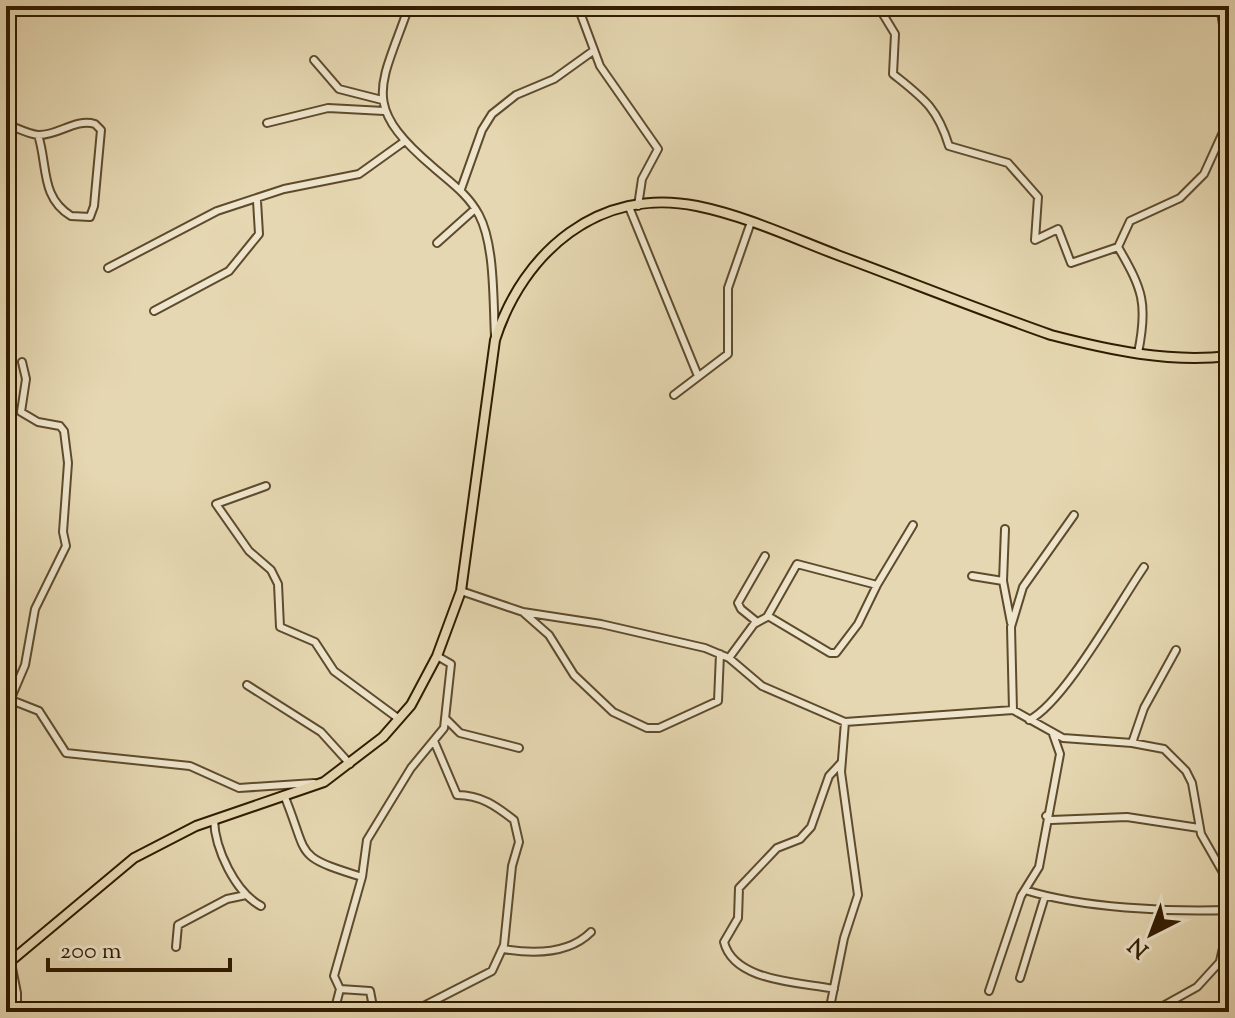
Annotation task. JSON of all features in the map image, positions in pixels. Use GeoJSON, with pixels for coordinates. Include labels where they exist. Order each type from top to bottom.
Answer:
{"type":"FeatureCollection","features":[{"type":"Feature","properties":{"kind":"main road"},"geometry":{"type":"LineString","coordinates":[[8,964],[134,858],[214,820],[324,782],[350,764],[399,719],[437,656],[461,591],[495,340],[512,293],[537,259],[584,224],[633,207],[686,204],[751,222],[1034,329],[1138,353],[1191,359],[1229,356]]}},
{"type":"Feature","properties":{"kind":"street"},"geometry":{"type":"LineString","coordinates":[[409,6],[383,81],[384,111],[405,141],[461,189],[475,209],[488,243],[495,340]]}},
{"type":"Feature","properties":{"kind":"street"},"geometry":{"type":"LineString","coordinates":[[575,6],[593,51],[658,149],[642,179],[633,207],[698,376]]}},
{"type":"Feature","properties":{"kind":"street"},"geometry":{"type":"LineString","coordinates":[[581,15],[590,6]]}},
{"type":"Feature","properties":{"kind":"street"},"geometry":{"type":"LineString","coordinates":[[878,6],[895,34],[893,74],[926,99],[941,121],[949,146],[1008,163],[1038,197],[1035,240],[1058,229],[1071,263],[1118,247],[1130,221],[1180,198],[1204,174],[1229,119]]}},
{"type":"Feature","properties":{"kind":"street"},"geometry":{"type":"LineString","coordinates":[[1219,6],[1223,20],[1224,95],[1229,109]]}},
{"type":"Feature","properties":{"kind":"street"},"geometry":{"type":"LineString","coordinates":[[461,189],[482,130],[492,114],[516,95],[554,79],[593,51]]}},
{"type":"Feature","properties":{"kind":"street"},"geometry":{"type":"LineString","coordinates":[[314,60],[339,89],[382,100]]}},
{"type":"Feature","properties":{"kind":"street"},"geometry":{"type":"LineString","coordinates":[[267,123],[328,108],[384,111]]}},
{"type":"Feature","properties":{"kind":"street"},"geometry":{"type":"LineString","coordinates":[[6,124],[38,135],[60,132],[87,122],[101,130],[94,206],[90,217],[71,216],[51,196],[45,181],[38,135]]}},
{"type":"Feature","properties":{"kind":"street"},"geometry":{"type":"LineString","coordinates":[[108,268],[217,211],[257,201],[284,189],[359,174],[405,141]]}},
{"type":"Feature","properties":{"kind":"street"},"geometry":{"type":"LineString","coordinates":[[154,311],[229,271],[259,234],[257,201]]}},
{"type":"Feature","properties":{"kind":"street"},"geometry":{"type":"LineString","coordinates":[[437,243],[475,209]]}},
{"type":"Feature","properties":{"kind":"street"},"geometry":{"type":"LineString","coordinates":[[674,395],[728,354],[728,288],[751,222]]}},
{"type":"Feature","properties":{"kind":"street"},"geometry":{"type":"LineString","coordinates":[[1118,247],[1144,297],[1145,316],[1138,353]]}},
{"type":"Feature","properties":{"kind":"street"},"geometry":{"type":"LineString","coordinates":[[22,362],[26,379],[21,412],[38,422],[60,426],[64,431],[68,463],[63,532],[66,546],[35,609],[25,665],[8,698],[39,711],[66,753],[190,766],[239,788],[324,782]]}},
{"type":"Feature","properties":{"kind":"street"},"geometry":{"type":"LineString","coordinates":[[266,486],[216,504],[249,551],[271,570],[278,584],[280,627],[315,642],[334,671],[399,719]]}},
{"type":"Feature","properties":{"kind":"street"},"geometry":{"type":"LineString","coordinates":[[1011,627],[1023,587],[1074,515]]}},
{"type":"Feature","properties":{"kind":"street"},"geometry":{"type":"LineString","coordinates":[[768,616],[830,653],[836,653],[858,624],[913,525]]}},
{"type":"Feature","properties":{"kind":"street"},"geometry":{"type":"LineString","coordinates":[[1005,529],[1003,581],[1011,627],[1013,710]]}},
{"type":"Feature","properties":{"kind":"street"},"geometry":{"type":"LineString","coordinates":[[757,622],[738,603],[765,556]]}},
{"type":"Feature","properties":{"kind":"street"},"geometry":{"type":"LineString","coordinates":[[729,658],[757,622],[768,616],[795,566],[800,563],[877,585]]}},
{"type":"Feature","properties":{"kind":"street"},"geometry":{"type":"LineString","coordinates":[[1029,720],[1045,710],[1144,567]]}},
{"type":"Feature","properties":{"kind":"street"},"geometry":{"type":"LineString","coordinates":[[972,576],[1003,581]]}},
{"type":"Feature","properties":{"kind":"street"},"geometry":{"type":"LineString","coordinates":[[461,591],[523,612],[601,624],[720,654],[762,686],[845,722],[1013,710],[1053,734],[1070,740],[1132,743],[1164,749],[1186,771],[1192,783],[1199,828],[1229,883]]}},
{"type":"Feature","properties":{"kind":"street"},"geometry":{"type":"LineString","coordinates":[[523,612],[549,635],[574,675],[613,712],[647,728],[659,728],[707,709],[718,701],[720,654]]}},
{"type":"Feature","properties":{"kind":"street"},"geometry":{"type":"LineString","coordinates":[[1132,743],[1144,708],[1176,650]]}},
{"type":"Feature","properties":{"kind":"street"},"geometry":{"type":"LineString","coordinates":[[334,1012],[340,989],[334,976],[362,877],[367,840],[411,768],[444,728],[451,664],[437,656]]}},
{"type":"Feature","properties":{"kind":"street"},"geometry":{"type":"LineString","coordinates":[[247,685],[321,732],[350,764]]}},
{"type":"Feature","properties":{"kind":"street"},"geometry":{"type":"LineString","coordinates":[[446,719],[460,733],[519,748]]}},
{"type":"Feature","properties":{"kind":"street"},"geometry":{"type":"LineString","coordinates":[[829,1012],[859,885],[841,763],[845,722]]}},
{"type":"Feature","properties":{"kind":"street"},"geometry":{"type":"LineString","coordinates":[[989,991],[1025,890],[1039,867],[1046,816],[1060,754],[1053,734]]}},
{"type":"Feature","properties":{"kind":"street"},"geometry":{"type":"LineString","coordinates":[[412,1012],[492,971],[503,949],[512,866],[519,842],[514,820],[489,802],[473,795],[457,795],[434,741]]}},
{"type":"Feature","properties":{"kind":"street"},"geometry":{"type":"LineString","coordinates":[[834,989],[742,969],[726,951],[724,942],[738,918],[739,888],[777,848],[800,839],[811,827],[829,776],[841,763]]}},
{"type":"Feature","properties":{"kind":"street"},"geometry":{"type":"LineString","coordinates":[[284,795],[306,855],[323,865],[362,877]]}},
{"type":"Feature","properties":{"kind":"street"},"geometry":{"type":"LineString","coordinates":[[1046,816],[1051,820],[1141,818],[1199,828]]}},
{"type":"Feature","properties":{"kind":"street"},"geometry":{"type":"LineString","coordinates":[[214,820],[217,846],[246,895],[261,906]]}},
{"type":"Feature","properties":{"kind":"street"},"geometry":{"type":"LineString","coordinates":[[1025,890],[1063,901],[1191,911],[1229,910]]}},
{"type":"Feature","properties":{"kind":"street"},"geometry":{"type":"LineString","coordinates":[[176,947],[178,925],[227,899],[246,895]]}},
{"type":"Feature","properties":{"kind":"street"},"geometry":{"type":"LineString","coordinates":[[1020,978],[1045,896]]}},
{"type":"Feature","properties":{"kind":"street"},"geometry":{"type":"LineString","coordinates":[[1219,965],[1229,922]]}},
{"type":"Feature","properties":{"kind":"street"},"geometry":{"type":"LineString","coordinates":[[503,949],[526,953],[567,947],[591,932]]}},
{"type":"Feature","properties":{"kind":"street"},"geometry":{"type":"LineString","coordinates":[[1156,1011],[1197,987],[1229,952]]}},
{"type":"Feature","properties":{"kind":"street"},"geometry":{"type":"LineString","coordinates":[[8,964],[17,1012]]}},
{"type":"Feature","properties":{"kind":"street"},"geometry":{"type":"LineString","coordinates":[[340,989],[370,991],[374,1012]]}}]}
